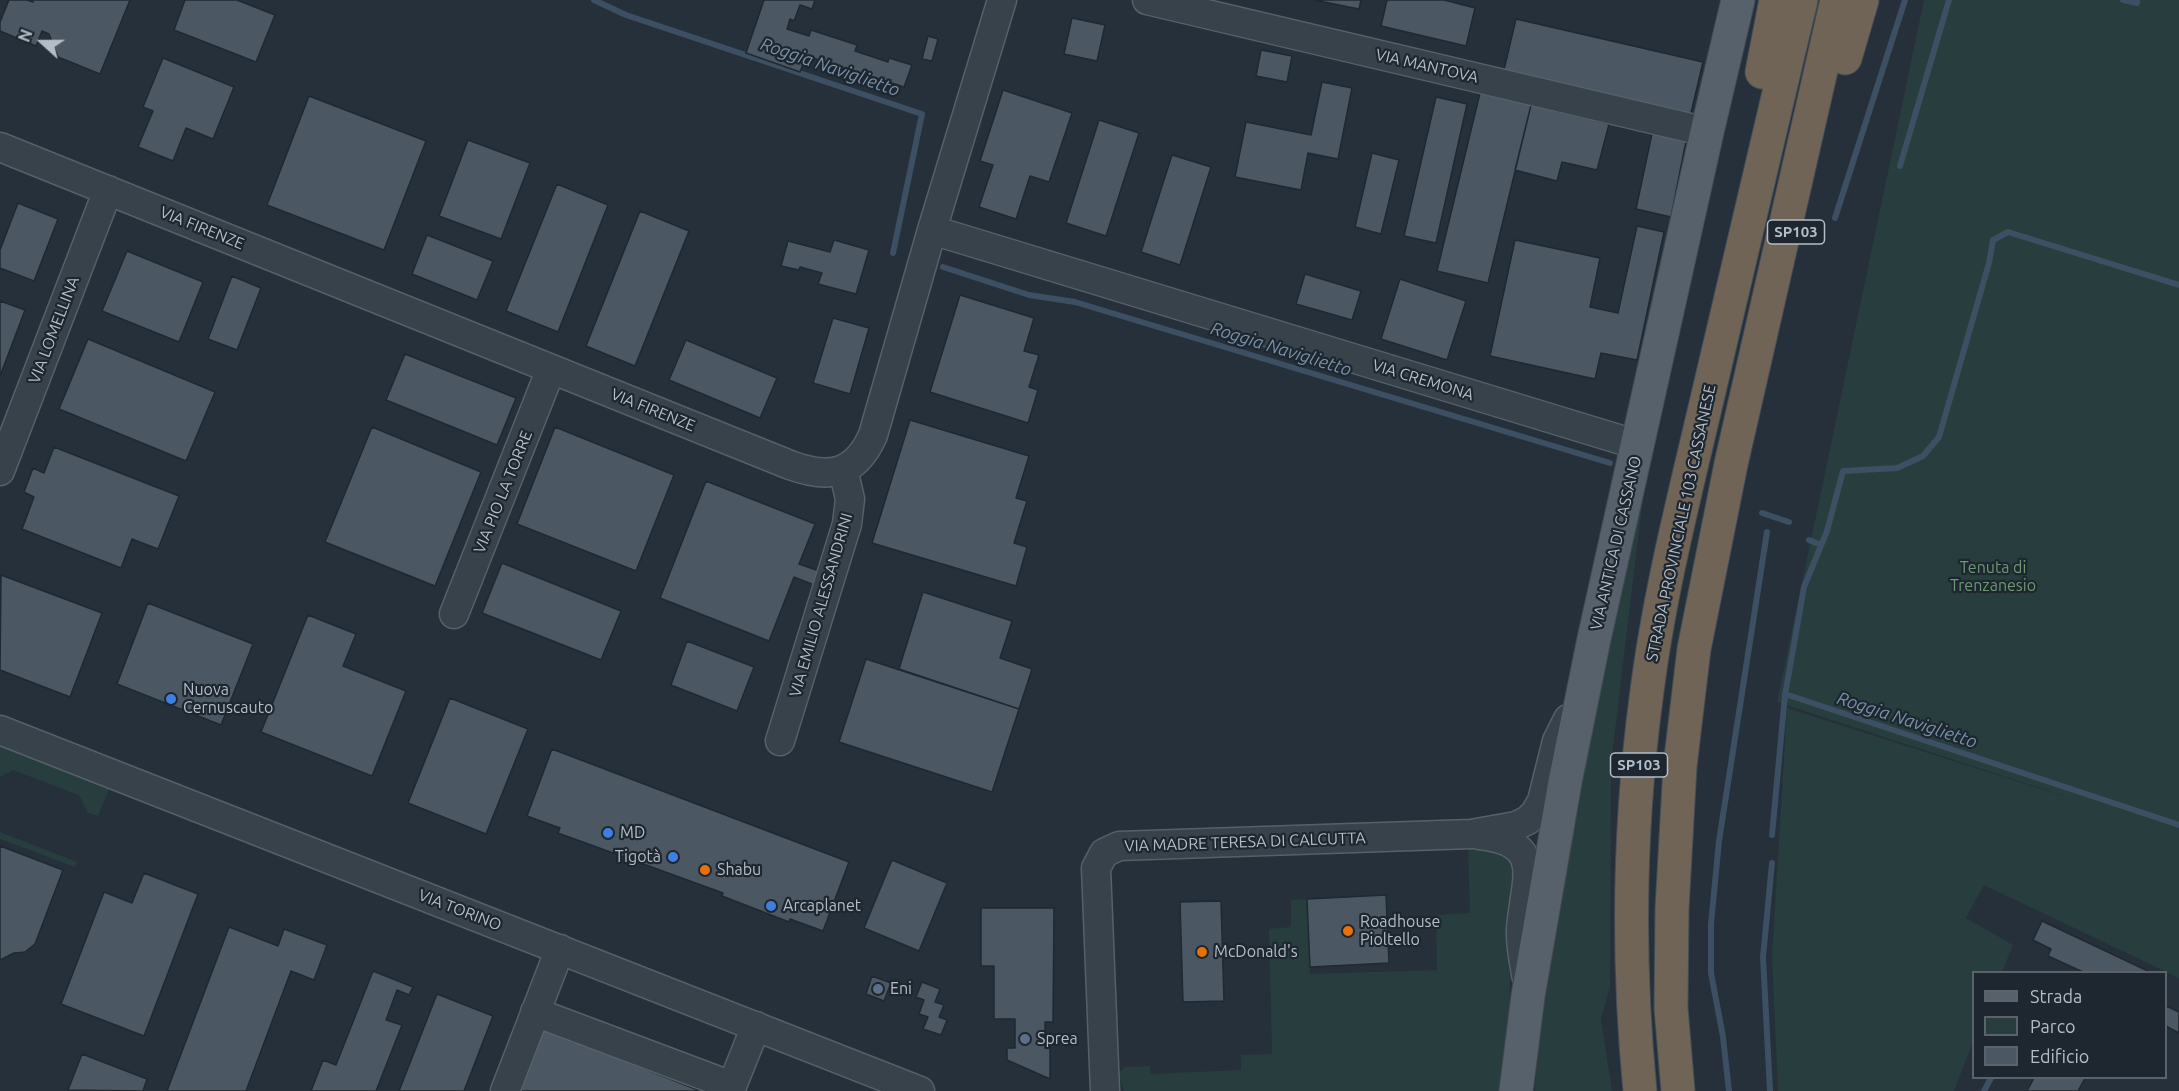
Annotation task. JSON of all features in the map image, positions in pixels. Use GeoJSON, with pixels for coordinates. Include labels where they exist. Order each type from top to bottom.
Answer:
{"type":"FeatureCollection","features":[{"type":"Feature","properties":{"kind":"highway","name":"SP103"},"geometry":{"type":"LineString","coordinates":[[1696,444],[1727,246],[1776,0]]}},
{"type":"Feature","properties":{"kind":"highway","name":"STRADA PROVINCIALE 103 CASSANESE"},"geometry":{"type":"LineString","coordinates":[[1640,1091],[1633,996],[1631,916],[1633,836],[1647,689],[1660,610],[1696,444],[1801,0]]}},
{"type":"Feature","properties":{"kind":"highway","name":"SP103"},"geometry":{"type":"LineString","coordinates":[[1678,1091],[1671,1008],[1675,838],[1680,766],[1695,643],[1731,464],[1837,0]]}},
{"type":"Feature","properties":{"kind":"highway","name":"SP103"},"geometry":{"type":"LineString","coordinates":[[1731,464],[1862,0]]}},
{"type":"Feature","properties":{"kind":"main road","name":"VIA ANTICA DI CASSANO"},"geometry":{"type":"LineString","coordinates":[[1516,1091],[1528,996],[1558,817],[1584,688],[1738,0]]}},
{"type":"Feature","properties":{"kind":"street"},"geometry":{"type":"LineString","coordinates":[[843,469],[861,455],[873,435],[1002,0]]}},
{"type":"Feature","properties":{"kind":"street","name":"VIA MANTOVA"},"geometry":{"type":"LineString","coordinates":[[1147,0],[1707,132]]}},
{"type":"Feature","properties":{"kind":"street","name":"VIA FIRENZE"},"geometry":{"type":"LineString","coordinates":[[0,147],[809,472],[833,473],[843,469]]}},
{"type":"Feature","properties":{"kind":"street","name":"VIA LOMELLINA"},"geometry":{"type":"LineString","coordinates":[[0,471],[108,190]]}},
{"type":"Feature","properties":{"kind":"street","name":"VIA CREMONA"},"geometry":{"type":"LineString","coordinates":[[932,231],[1638,445]]}},
{"type":"Feature","properties":{"kind":"street","name":"VIA PIO LA TORRE"},"geometry":{"type":"LineString","coordinates":[[454,614],[551,369]]}},
{"type":"Feature","properties":{"kind":"street","name":"VIA EMILIO ALESSANDRINI"},"geometry":{"type":"LineString","coordinates":[[780,741],[847,524],[850,499],[843,469]]}},
{"type":"Feature","properties":{"kind":"street","name":"VIA MADRE TERESA DI CALCUTTA"},"geometry":{"type":"LineString","coordinates":[[1471,834],[1516,826],[1535,813],[1542,801],[1557,741],[1584,688]]}},
{"type":"Feature","properties":{"kind":"street","name":"VIA TORINO"},"geometry":{"type":"LineString","coordinates":[[0,730],[920,1091]]}},
{"type":"Feature","properties":{"kind":"street","name":"VIA MADRE TERESA DI CALCUTTA"},"geometry":{"type":"LineString","coordinates":[[1106,1087],[1096,868],[1107,850],[1119,846],[1471,834],[1506,840],[1518,848],[1529,874],[1521,930],[1528,996]]}},
{"type":"Feature","properties":{"kind":"street"},"geometry":{"type":"LineString","coordinates":[[505,1091],[560,949]]}},
{"type":"Feature","properties":{"kind":"street"},"geometry":{"type":"LineString","coordinates":[[535,1012],[731,1088],[756,1026]]}},
{"type":"Feature","properties":{"kind":"green space","name":"Tenuta di Trenzanesio"},"geometry":{"type":"Polygon","coordinates":[[[1924,0],[2179,0],[2179,978],[1984,885],[1966,918],[2013,945],[2002,971],[1972,971],[1972,1045],[1954,1091],[1778,1091],[1772,956],[1787,708],[2098,807],[1777,702],[1924,0]]]}},
{"type":"Feature","properties":{"kind":"green space"},"geometry":{"type":"Polygon","coordinates":[[[1645,481],[1611,764],[1610,987],[1601,1019],[1612,1091],[1535,1091],[1537,1048],[1576,801],[1645,481]]]}},
{"type":"Feature","properties":{"kind":"green space"},"geometry":{"type":"Polygon","coordinates":[[[0,741],[111,784],[98,816],[88,813],[79,795],[13,770],[0,777],[0,741]]]}},
{"type":"Feature","properties":{"kind":"green space"},"geometry":{"type":"Polygon","coordinates":[[[0,832],[77,862],[75,867],[0,839],[0,832]]]}},
{"type":"Feature","properties":{"kind":"green space"},"geometry":{"type":"Polygon","coordinates":[[[1468,844],[1516,858],[1510,930],[1509,1057],[1502,1091],[1124,1091],[1118,1073],[1125,1067],[1150,1066],[1151,1074],[1241,1070],[1241,1055],[1272,1054],[1269,929],[1291,927],[1291,900],[1307,899],[1310,974],[1437,970],[1436,915],[1470,913],[1468,844]]]}},
{"type":"Feature","properties":{"kind":"building"},"geometry":{"type":"Polygon","coordinates":[[[9,0],[33,2],[32,0],[130,0],[100,74],[58,57],[49,34],[42,31],[36,46],[0,31],[0,22],[9,0]]]}},
{"type":"Feature","properties":{"kind":"building"},"geometry":{"type":"Polygon","coordinates":[[[185,0],[237,0],[275,15],[256,62],[174,30],[185,0]]]}},
{"type":"Feature","properties":{"kind":"building"},"geometry":{"type":"Polygon","coordinates":[[[764,0],[815,0],[812,9],[800,5],[794,21],[790,19],[787,29],[809,36],[811,30],[857,45],[855,51],[888,62],[889,58],[912,65],[904,87],[806,56],[800,72],[746,53],[764,0]]]}},
{"type":"Feature","properties":{"kind":"building"},"geometry":{"type":"Polygon","coordinates":[[[1314,0],[1361,0],[1359,9],[1314,0]]]}},
{"type":"Feature","properties":{"kind":"building"},"geometry":{"type":"Polygon","coordinates":[[[1387,0],[1444,0],[1475,8],[1466,46],[1381,26],[1387,0]]]}},
{"type":"Feature","properties":{"kind":"building"},"geometry":{"type":"Polygon","coordinates":[[[1072,18],[1105,25],[1097,61],[1064,54],[1072,18]]]}},
{"type":"Feature","properties":{"kind":"building"},"geometry":{"type":"Polygon","coordinates":[[[1516,19],[1703,62],[1690,117],[1503,74],[1516,19]]]}},
{"type":"Feature","properties":{"kind":"building"},"geometry":{"type":"Polygon","coordinates":[[[928,36],[938,39],[932,61],[922,59],[928,36]]]}},
{"type":"Feature","properties":{"kind":"building"},"geometry":{"type":"Polygon","coordinates":[[[1261,50],[1292,56],[1287,82],[1256,76],[1261,50]]]}},
{"type":"Feature","properties":{"kind":"building"},"geometry":{"type":"Polygon","coordinates":[[[163,58],[234,87],[213,139],[186,128],[173,161],[138,147],[153,111],[143,107],[163,58]]]}},
{"type":"Feature","properties":{"kind":"building"},"geometry":{"type":"Polygon","coordinates":[[[1322,82],[1352,88],[1338,159],[1308,153],[1301,190],[1235,177],[1246,122],[1311,135],[1322,82]]]}},
{"type":"Feature","properties":{"kind":"building"},"geometry":{"type":"Polygon","coordinates":[[[1003,90],[1072,113],[1049,182],[1030,176],[1016,219],[979,207],[993,165],[980,161],[1003,90]]]}},
{"type":"Feature","properties":{"kind":"building"},"geometry":{"type":"Polygon","coordinates":[[[1480,93],[1531,105],[1488,283],[1437,271],[1480,93]]]}},
{"type":"Feature","properties":{"kind":"building"},"geometry":{"type":"Polygon","coordinates":[[[309,96],[426,141],[384,250],[267,205],[309,96]]]}},
{"type":"Feature","properties":{"kind":"building"},"geometry":{"type":"Polygon","coordinates":[[[1436,97],[1467,104],[1436,243],[1404,236],[1436,97]]]}},
{"type":"Feature","properties":{"kind":"building"},"geometry":{"type":"Polygon","coordinates":[[[1531,105],[1609,124],[1597,170],[1562,162],[1557,181],[1515,170],[1531,105]]]}},
{"type":"Feature","properties":{"kind":"building"},"geometry":{"type":"Polygon","coordinates":[[[1099,120],[1139,133],[1106,236],[1066,223],[1099,120]]]}},
{"type":"Feature","properties":{"kind":"building"},"geometry":{"type":"Polygon","coordinates":[[[1653,129],[1687,136],[1671,217],[1636,209],[1653,129]]]}},
{"type":"Feature","properties":{"kind":"building"},"geometry":{"type":"Polygon","coordinates":[[[468,140],[530,163],[501,239],[439,216],[468,140]]]}},
{"type":"Feature","properties":{"kind":"building"},"geometry":{"type":"Polygon","coordinates":[[[1372,153],[1399,160],[1381,234],[1355,227],[1372,153]]]}},
{"type":"Feature","properties":{"kind":"building"},"geometry":{"type":"Polygon","coordinates":[[[1172,155],[1211,167],[1180,265],[1141,252],[1172,155]]]}},
{"type":"Feature","properties":{"kind":"building"},"geometry":{"type":"Polygon","coordinates":[[[557,184],[608,205],[558,332],[506,311],[557,184]]]}},
{"type":"Feature","properties":{"kind":"building"},"geometry":{"type":"Polygon","coordinates":[[[18,203],[58,219],[34,281],[0,268],[0,250],[18,203]]]}},
{"type":"Feature","properties":{"kind":"building"},"geometry":{"type":"Polygon","coordinates":[[[640,211],[689,231],[635,366],[586,346],[640,211]]]}},
{"type":"Feature","properties":{"kind":"building"},"geometry":{"type":"Polygon","coordinates":[[[1637,226],[1664,232],[1637,360],[1601,353],[1595,379],[1490,356],[1515,240],[1600,258],[1590,307],[1618,313],[1637,226]]]}},
{"type":"Feature","properties":{"kind":"building"},"geometry":{"type":"Polygon","coordinates":[[[427,235],[493,261],[477,300],[412,274],[427,235]]]}},
{"type":"Feature","properties":{"kind":"building"},"geometry":{"type":"Polygon","coordinates":[[[834,240],[869,250],[856,294],[818,284],[822,273],[800,267],[799,270],[781,266],[788,241],[830,252],[834,240]]]}},
{"type":"Feature","properties":{"kind":"building"},"geometry":{"type":"Polygon","coordinates":[[[127,251],[203,282],[179,342],[102,311],[127,251]]]}},
{"type":"Feature","properties":{"kind":"building"},"geometry":{"type":"Polygon","coordinates":[[[1305,274],[1361,291],[1352,320],[1296,304],[1305,274]]]}},
{"type":"Feature","properties":{"kind":"building"},"geometry":{"type":"Polygon","coordinates":[[[232,276],[261,288],[237,350],[208,339],[232,276]]]}},
{"type":"Feature","properties":{"kind":"building"},"geometry":{"type":"Polygon","coordinates":[[[1400,279],[1466,301],[1447,360],[1381,339],[1400,279]]]}},
{"type":"Feature","properties":{"kind":"building"},"geometry":{"type":"Polygon","coordinates":[[[960,295],[1034,318],[1024,351],[1039,355],[1029,387],[1038,390],[1028,423],[930,392],[960,295]]]}},
{"type":"Feature","properties":{"kind":"building"},"geometry":{"type":"Polygon","coordinates":[[[0,301],[25,310],[0,376],[0,301]]]}},
{"type":"Feature","properties":{"kind":"building"},"geometry":{"type":"Polygon","coordinates":[[[833,318],[869,328],[850,394],[813,383],[833,318]]]}},
{"type":"Feature","properties":{"kind":"building"},"geometry":{"type":"Polygon","coordinates":[[[88,339],[215,392],[186,461],[59,409],[88,339]]]}},
{"type":"Feature","properties":{"kind":"building"},"geometry":{"type":"Polygon","coordinates":[[[686,340],[777,378],[760,418],[669,380],[686,340]]]}},
{"type":"Feature","properties":{"kind":"building"},"geometry":{"type":"Polygon","coordinates":[[[405,354],[516,398],[497,445],[386,400],[405,354]]]}},
{"type":"Feature","properties":{"kind":"building"},"geometry":{"type":"Polygon","coordinates":[[[910,420],[1029,456],[1016,498],[1027,501],[1014,543],[1027,547],[1016,586],[872,543],[910,420]]]}},
{"type":"Feature","properties":{"kind":"building"},"geometry":{"type":"Polygon","coordinates":[[[372,427],[481,472],[435,586],[325,542],[372,427]]]}},
{"type":"Feature","properties":{"kind":"building"},"geometry":{"type":"Polygon","coordinates":[[[555,427],[674,475],[636,571],[517,524],[555,427]]]}},
{"type":"Feature","properties":{"kind":"building"},"geometry":{"type":"Polygon","coordinates":[[[54,447],[179,496],[158,549],[132,539],[121,568],[22,529],[34,497],[24,492],[33,468],[44,473],[54,447]]]}},
{"type":"Feature","properties":{"kind":"building"},"geometry":{"type":"Polygon","coordinates":[[[706,481],[815,524],[799,564],[819,571],[814,585],[794,577],[769,641],[660,598],[706,481]]]}},
{"type":"Feature","properties":{"kind":"building"},"geometry":{"type":"Polygon","coordinates":[[[502,563],[621,611],[601,660],[482,613],[502,563]]]}},
{"type":"Feature","properties":{"kind":"building"},"geometry":{"type":"Polygon","coordinates":[[[1,575],[102,613],[70,697],[0,670],[1,575]]]}},
{"type":"Feature","properties":{"kind":"building"},"geometry":{"type":"Polygon","coordinates":[[[923,592],[1012,621],[1000,658],[1032,669],[1019,709],[899,669],[923,592]]]}},
{"type":"Feature","properties":{"kind":"building"},"geometry":{"type":"Polygon","coordinates":[[[148,603],[253,644],[221,725],[117,684],[148,603]]]}},
{"type":"Feature","properties":{"kind":"building"},"geometry":{"type":"Polygon","coordinates":[[[308,615],[356,634],[343,666],[406,691],[372,776],[261,732],[308,615]]]}},
{"type":"Feature","properties":{"kind":"building"},"geometry":{"type":"Polygon","coordinates":[[[687,641],[754,667],[737,711],[671,685],[687,641]]]}},
{"type":"Feature","properties":{"kind":"building"},"geometry":{"type":"Polygon","coordinates":[[[866,659],[1019,709],[992,792],[839,742],[866,659]]]}},
{"type":"Feature","properties":{"kind":"building"},"geometry":{"type":"Polygon","coordinates":[[[450,698],[528,729],[486,834],[408,803],[450,698]]]}},
{"type":"Feature","properties":{"kind":"building"},"geometry":{"type":"Polygon","coordinates":[[[552,749],[849,862],[823,931],[790,919],[789,922],[722,896],[723,893],[558,833],[560,828],[527,816],[552,749]]]}},
{"type":"Feature","properties":{"kind":"building"},"geometry":{"type":"Polygon","coordinates":[[[0,846],[63,870],[35,944],[25,952],[14,953],[0,960],[0,846]]]}},
{"type":"Feature","properties":{"kind":"building"},"geometry":{"type":"Polygon","coordinates":[[[892,860],[947,883],[919,951],[864,928],[892,860]]]}},
{"type":"Feature","properties":{"kind":"building"},"geometry":{"type":"Polygon","coordinates":[[[144,873],[198,894],[144,1036],[61,1004],[104,892],[132,903],[144,873]]]}},
{"type":"Feature","properties":{"kind":"building","name":"Roadhouse Pioltello"},"geometry":{"type":"Polygon","coordinates":[[[1386,895],[1389,963],[1310,967],[1307,899],[1386,895]]]}},
{"type":"Feature","properties":{"kind":"building","name":"McDonald's"},"geometry":{"type":"Polygon","coordinates":[[[1221,901],[1224,1001],[1183,1002],[1180,902],[1221,901]]]}},
{"type":"Feature","properties":{"kind":"building"},"geometry":{"type":"Polygon","coordinates":[[[981,908],[1054,908],[1053,1022],[1045,1022],[1045,1048],[1050,1048],[1050,1079],[1007,1060],[1007,1048],[1015,1048],[1015,1019],[994,1019],[994,966],[981,966],[981,908]]]}},
{"type":"Feature","properties":{"kind":"building"},"geometry":{"type":"Polygon","coordinates":[[[2042,921],[2148,971],[2081,971],[2048,956],[2051,949],[2033,940],[2042,921]]]}},
{"type":"Feature","properties":{"kind":"building"},"geometry":{"type":"Polygon","coordinates":[[[229,927],[278,946],[284,929],[327,945],[314,980],[291,971],[246,1091],[167,1091],[229,927]]]}},
{"type":"Feature","properties":{"kind":"building"},"geometry":{"type":"Polygon","coordinates":[[[373,971],[413,987],[409,995],[397,990],[386,1020],[402,1025],[376,1091],[311,1091],[323,1060],[336,1065],[373,971]]]}},
{"type":"Feature","properties":{"kind":"building","name":"Eni"},"geometry":{"type":"Polygon","coordinates":[[[872,976],[891,983],[884,1001],[866,994],[872,976]]]}},
{"type":"Feature","properties":{"kind":"building"},"geometry":{"type":"Polygon","coordinates":[[[922,982],[940,989],[935,1002],[944,1005],[939,1017],[947,1020],[941,1035],[923,1029],[928,1017],[919,1014],[924,1000],[916,997],[922,982]]]}},
{"type":"Feature","properties":{"kind":"building"},"geometry":{"type":"Polygon","coordinates":[[[437,994],[493,1016],[464,1091],[399,1091],[437,994]]]}},
{"type":"Feature","properties":{"kind":"building"},"geometry":{"type":"Polygon","coordinates":[[[2167,1006],[2179,1012],[2179,1033],[2167,1027],[2167,1006]]]}},
{"type":"Feature","properties":{"kind":"building"},"geometry":{"type":"Polygon","coordinates":[[[540,1027],[700,1091],[515,1091],[540,1027]]]}},
{"type":"Feature","properties":{"kind":"building"},"geometry":{"type":"Polygon","coordinates":[[[82,1054],[147,1079],[143,1091],[68,1090],[82,1054]]]}},
{"type":"Feature","properties":{"kind":"building"},"geometry":{"type":"Polygon","coordinates":[[[2033,1079],[2084,1079],[2078,1091],[2027,1091],[2033,1079]]]}},
{"type":"Feature","properties":{"kind":"waterway","name":"Roggia Naviglietto"},"geometry":{"type":"LineString","coordinates":[[594,0],[626,15],[922,114],[893,253]]}},
{"type":"Feature","properties":{"kind":"waterway"},"geometry":{"type":"LineString","coordinates":[[1835,218],[1905,0]]}},
{"type":"Feature","properties":{"kind":"waterway"},"geometry":{"type":"LineString","coordinates":[[1900,166],[1949,0]]}},
{"type":"Feature","properties":{"kind":"waterway"},"geometry":{"type":"LineString","coordinates":[[2123,0],[2137,3],[2137,0]]}},
{"type":"Feature","properties":{"kind":"waterway"},"geometry":{"type":"LineString","coordinates":[[1772,835],[1785,695],[1804,587],[1827,531],[1843,471],[1897,468],[1923,456],[1939,437],[1989,263],[1993,240],[2008,232],[2179,285]]}},
{"type":"Feature","properties":{"kind":"waterway","name":"Roggia Naviglietto"},"geometry":{"type":"LineString","coordinates":[[943,267],[1029,295],[1075,302],[1610,463]]}},
{"type":"Feature","properties":{"kind":"waterway","name":"Roggia Naviglietto"},"geometry":{"type":"LineString","coordinates":[[1762,513],[1789,522]]}},
{"type":"Feature","properties":{"kind":"waterway"},"geometry":{"type":"LineString","coordinates":[[1729,1091],[1723,1037],[1711,973],[1711,924],[1719,841],[1767,532]]}},
{"type":"Feature","properties":{"kind":"waterway","name":"Roggia Naviglietto"},"geometry":{"type":"LineString","coordinates":[[1809,540],[1821,545]]}},
{"type":"Feature","properties":{"kind":"waterway","name":"Roggia Naviglietto"},"geometry":{"type":"LineString","coordinates":[[1785,694],[2179,825]]}},
{"type":"Feature","properties":{"kind":"waterway"},"geometry":{"type":"LineString","coordinates":[[1770,1091],[1763,957],[1772,863]]}},
{"type":"Feature","properties":{"kind":"waterway"},"geometry":{"type":"LineString","coordinates":[[1984,1091],[1990,1079]]}},
{"type":"Feature","properties":{"kind":"place","name":"Nuova Cernuscauto"},"geometry":{"type":"Point","coordinates":[171,699]}},
{"type":"Feature","properties":{"kind":"place","name":"MD"},"geometry":{"type":"Point","coordinates":[608,833]}},
{"type":"Feature","properties":{"kind":"place","name":"Tigotà"},"geometry":{"type":"Point","coordinates":[673,857]}},
{"type":"Feature","properties":{"kind":"place","name":"Shabu"},"geometry":{"type":"Point","coordinates":[705,870]}},
{"type":"Feature","properties":{"kind":"place","name":"Arcaplanet"},"geometry":{"type":"Point","coordinates":[771,906]}},
{"type":"Feature","properties":{"kind":"place","name":"Roadhouse Pioltello"},"geometry":{"type":"Point","coordinates":[1348,931]}},
{"type":"Feature","properties":{"kind":"place","name":"McDonald's"},"geometry":{"type":"Point","coordinates":[1202,952]}},
{"type":"Feature","properties":{"kind":"place","name":"Eni"},"geometry":{"type":"Point","coordinates":[878,989]}},
{"type":"Feature","properties":{"kind":"place","name":"Sprea"},"geometry":{"type":"Point","coordinates":[1025,1039]}}]}
